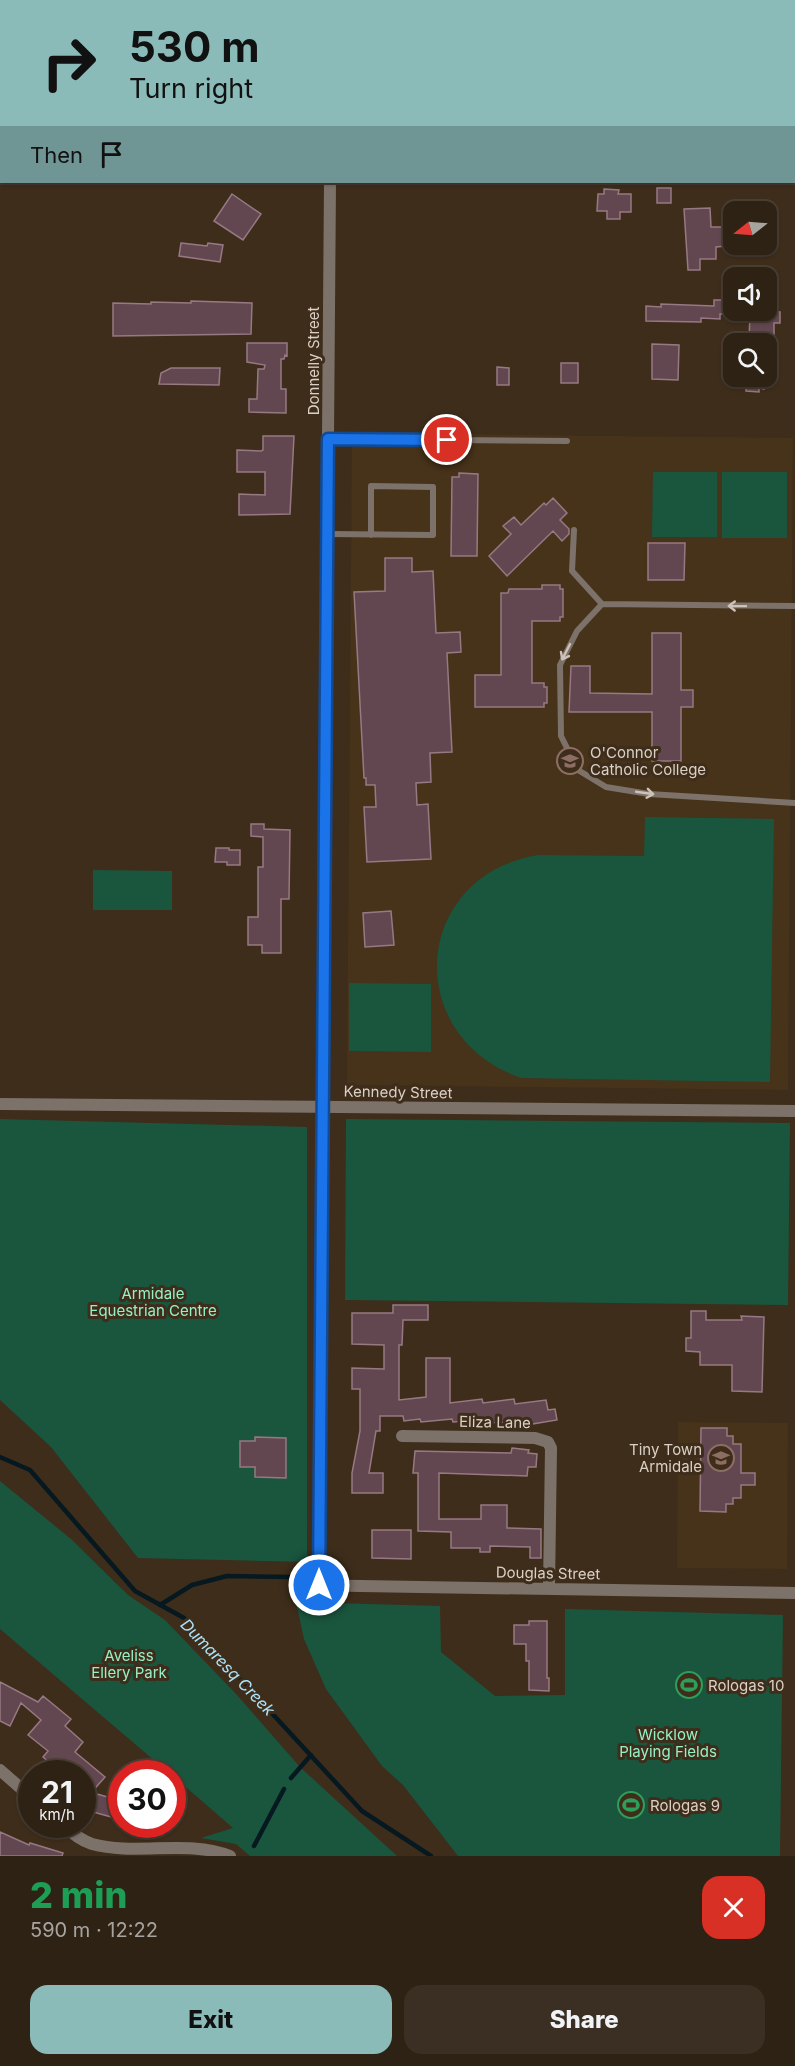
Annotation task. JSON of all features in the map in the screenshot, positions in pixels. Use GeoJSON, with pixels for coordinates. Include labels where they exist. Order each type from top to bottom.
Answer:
{"type":"FeatureCollection","features":[{"type":"Feature","properties":{"kind":"street","name":"Donnelly Street"},"geometry":{"type":"LineString","coordinates":[[319,1585],[330,183]]}},
{"type":"Feature","properties":{"kind":"street","name":"Kennedy Street"},"geometry":{"type":"LineString","coordinates":[[0,1104],[795,1111]]}},
{"type":"Feature","properties":{"kind":"street","name":"Eliza Lane"},"geometry":{"type":"LineString","coordinates":[[402,1436],[535,1438],[548,1442],[551,1448],[549,1588]]}},
{"type":"Feature","properties":{"kind":"street","name":"Douglas Street"},"geometry":{"type":"LineString","coordinates":[[301,1585],[795,1593]]}},
{"type":"Feature","properties":{"kind":"street"},"geometry":{"type":"LineString","coordinates":[[0,1770],[18,1786]]}},
{"type":"Feature","properties":{"kind":"street"},"geometry":{"type":"LineString","coordinates":[[80,1838],[90,1844],[109,1848],[197,1850],[219,1852],[230,1856]]}},
{"type":"Feature","properties":{"kind":"lane"},"geometry":{"type":"LineString","coordinates":[[328,439],[567,441]]}},
{"type":"Feature","properties":{"kind":"lane"},"geometry":{"type":"LineString","coordinates":[[327,534],[371,535],[433,535],[433,487],[371,486],[371,535]]}},
{"type":"Feature","properties":{"kind":"lane"},"geometry":{"type":"LineString","coordinates":[[574,530],[572,571],[602,604],[795,606]]}},
{"type":"Feature","properties":{"kind":"lane"},"geometry":{"type":"LineString","coordinates":[[602,604],[577,631],[560,665],[561,736],[578,770],[606,787],[649,794],[795,803]]}},
{"type":"Feature","properties":{"kind":"shaded area","name":"O'Connor Catholic College"},"geometry":{"type":"Polygon","coordinates":[[[352,433],[793,438],[788,1090],[347,1085],[352,433]]]}},
{"type":"Feature","properties":{"kind":"shaded area"},"geometry":{"type":"Polygon","coordinates":[[[678,1422],[788,1423],[787,1569],[677,1568],[678,1422]]]}},
{"type":"Feature","properties":{"kind":"green space"},"geometry":{"type":"Polygon","coordinates":[[[653,472],[717,472],[717,537],[652,537],[653,472]]]}},
{"type":"Feature","properties":{"kind":"green space"},"geometry":{"type":"Polygon","coordinates":[[[722,472],[787,472],[787,538],[722,538],[722,472]]]}},
{"type":"Feature","properties":{"kind":"green space"},"geometry":{"type":"Polygon","coordinates":[[[645,817],[774,819],[770,1082],[521,1078],[482,1057],[455,1028],[440,995],[437,959],[446,924],[465,893],[496,869],[538,855],[644,856],[645,817]]]}},
{"type":"Feature","properties":{"kind":"green space"},"geometry":{"type":"Polygon","coordinates":[[[93,870],[172,871],[172,910],[93,910],[93,870]]]}},
{"type":"Feature","properties":{"kind":"green space"},"geometry":{"type":"Polygon","coordinates":[[[349,983],[431,984],[431,1052],[349,1051],[349,983]]]}},
{"type":"Feature","properties":{"kind":"green space","name":"Armidale Equestrian Centre"},"geometry":{"type":"Polygon","coordinates":[[[0,1119],[307,1127],[307,1562],[138,1558],[51,1447],[0,1400],[0,1119]]]}},
{"type":"Feature","properties":{"kind":"green space"},"geometry":{"type":"Polygon","coordinates":[[[346,1119],[790,1123],[788,1305],[345,1300],[346,1119]]]}},
{"type":"Feature","properties":{"kind":"green space","name":"Aveliss Ellery Park"},"geometry":{"type":"Polygon","coordinates":[[[0,1481],[71,1539],[128,1595],[165,1620],[237,1695],[300,1767],[397,1856],[250,1856],[236,1844],[201,1838],[233,1828],[186,1787],[186,1760],[154,1760],[0,1629],[0,1481]]]}},
{"type":"Feature","properties":{"kind":"green space","name":"Wicklow Playing Fields"},"geometry":{"type":"Polygon","coordinates":[[[296,1602],[440,1606],[441,1652],[495,1696],[565,1695],[565,1609],[783,1615],[780,1856],[458,1856],[403,1785],[382,1766],[326,1689],[304,1639],[296,1602]]]}},
{"type":"Feature","properties":{"kind":"building"},"geometry":{"type":"Polygon","coordinates":[[[657,188],[671,188],[671,203],[657,203],[657,188]]]}},
{"type":"Feature","properties":{"kind":"building"},"geometry":{"type":"Polygon","coordinates":[[[604,189],[619,190],[618,194],[631,194],[631,212],[620,212],[620,219],[607,219],[607,211],[597,211],[598,194],[604,194],[604,189]]]}},
{"type":"Feature","properties":{"kind":"building"},"geometry":{"type":"Polygon","coordinates":[[[232,194],[261,214],[243,240],[214,221],[232,194]]]}},
{"type":"Feature","properties":{"kind":"building"},"geometry":{"type":"Polygon","coordinates":[[[710,208],[711,227],[723,227],[723,246],[716,247],[716,259],[700,259],[700,270],[688,270],[684,209],[710,208]]]}},
{"type":"Feature","properties":{"kind":"building"},"geometry":{"type":"Polygon","coordinates":[[[181,243],[223,245],[220,262],[179,256],[181,243]]]}},
{"type":"Feature","properties":{"kind":"building"},"geometry":{"type":"Polygon","coordinates":[[[714,300],[723,300],[723,314],[720,314],[720,319],[701,318],[701,322],[646,321],[646,306],[661,307],[661,304],[714,306],[714,300]]]}},
{"type":"Feature","properties":{"kind":"building"},"geometry":{"type":"Polygon","coordinates":[[[191,301],[252,303],[251,334],[113,336],[113,303],[191,303],[191,301]]]}},
{"type":"Feature","properties":{"kind":"building"},"geometry":{"type":"Polygon","coordinates":[[[777,312],[780,312],[780,323],[774,323],[774,333],[749,333],[750,321],[777,321],[777,312]]]}},
{"type":"Feature","properties":{"kind":"building"},"geometry":{"type":"Polygon","coordinates":[[[247,343],[287,343],[287,356],[281,359],[281,389],[286,389],[286,413],[249,412],[249,399],[257,399],[258,369],[264,369],[265,365],[247,362],[247,343]]]}},
{"type":"Feature","properties":{"kind":"building"},"geometry":{"type":"Polygon","coordinates":[[[652,344],[679,345],[678,380],[652,379],[652,344]]]}},
{"type":"Feature","properties":{"kind":"building"},"geometry":{"type":"Polygon","coordinates":[[[561,363],[578,363],[578,383],[561,383],[561,363]]]}},
{"type":"Feature","properties":{"kind":"building"},"geometry":{"type":"Polygon","coordinates":[[[497,367],[509,368],[509,385],[497,385],[497,367]]]}},
{"type":"Feature","properties":{"kind":"building"},"geometry":{"type":"Polygon","coordinates":[[[171,368],[220,368],[219,385],[159,384],[161,373],[171,368]]]}},
{"type":"Feature","properties":{"kind":"building"},"geometry":{"type":"Polygon","coordinates":[[[764,387],[764,389],[759,388],[759,392],[737,388],[764,387]]]}},
{"type":"Feature","properties":{"kind":"building"},"geometry":{"type":"Polygon","coordinates":[[[263,436],[294,436],[290,514],[239,515],[239,494],[265,495],[265,472],[237,472],[237,450],[263,450],[263,436]]]}},
{"type":"Feature","properties":{"kind":"building"},"geometry":{"type":"Polygon","coordinates":[[[459,473],[478,474],[477,556],[451,556],[452,477],[459,477],[459,473]]]}},
{"type":"Feature","properties":{"kind":"building"},"geometry":{"type":"Polygon","coordinates":[[[553,498],[567,513],[560,520],[569,529],[569,534],[562,541],[553,531],[507,576],[489,556],[511,534],[503,526],[514,517],[521,525],[544,503],[546,505],[553,498]]]}},
{"type":"Feature","properties":{"kind":"building"},"geometry":{"type":"Polygon","coordinates":[[[648,543],[685,543],[684,580],[648,580],[648,543]]]}},
{"type":"Feature","properties":{"kind":"building"},"geometry":{"type":"Polygon","coordinates":[[[385,558],[412,558],[412,572],[433,571],[436,633],[460,632],[461,652],[447,653],[452,752],[430,753],[431,782],[416,783],[417,805],[428,804],[431,859],[367,862],[364,807],[376,807],[375,785],[366,785],[366,778],[364,778],[354,592],[385,591],[385,558]]]}},
{"type":"Feature","properties":{"kind":"building"},"geometry":{"type":"Polygon","coordinates":[[[542,585],[560,585],[560,589],[563,589],[563,617],[560,617],[560,621],[532,621],[532,683],[544,683],[544,687],[547,687],[547,703],[544,703],[544,707],[475,707],[475,675],[501,675],[501,593],[508,593],[509,589],[542,589],[542,585]]]}},
{"type":"Feature","properties":{"kind":"building"},"geometry":{"type":"Polygon","coordinates":[[[652,633],[681,633],[681,690],[693,690],[693,707],[681,707],[681,761],[652,761],[652,712],[569,712],[571,666],[590,666],[590,693],[652,694],[652,633]]]}},
{"type":"Feature","properties":{"kind":"building"},"geometry":{"type":"Polygon","coordinates":[[[251,824],[264,824],[264,829],[290,830],[289,899],[281,899],[281,953],[262,953],[262,945],[248,945],[248,917],[258,917],[258,867],[263,867],[263,837],[251,836],[251,824]]]}},
{"type":"Feature","properties":{"kind":"building"},"geometry":{"type":"Polygon","coordinates":[[[216,848],[240,850],[240,865],[215,862],[216,848]]]}},
{"type":"Feature","properties":{"kind":"building"},"geometry":{"type":"Polygon","coordinates":[[[391,911],[394,945],[365,947],[363,913],[391,911]]]}},
{"type":"Feature","properties":{"kind":"building"},"geometry":{"type":"Polygon","coordinates":[[[393,1305],[428,1305],[428,1320],[403,1320],[402,1345],[399,1345],[399,1400],[426,1397],[426,1358],[450,1358],[450,1403],[482,1399],[483,1403],[514,1399],[515,1404],[546,1400],[548,1410],[555,1409],[557,1420],[532,1424],[532,1421],[485,1423],[484,1420],[453,1422],[452,1419],[421,1422],[420,1419],[404,1421],[403,1416],[380,1416],[380,1431],[376,1431],[369,1473],[383,1473],[383,1493],[352,1493],[352,1473],[360,1431],[360,1389],[352,1389],[352,1368],[384,1369],[384,1345],[352,1344],[352,1313],[393,1313],[393,1305]]]}},
{"type":"Feature","properties":{"kind":"building"},"geometry":{"type":"Polygon","coordinates":[[[691,1311],[706,1311],[706,1320],[742,1320],[741,1316],[764,1317],[762,1392],[732,1391],[732,1365],[700,1365],[700,1352],[686,1351],[686,1338],[691,1338],[691,1311]]]}},
{"type":"Feature","properties":{"kind":"building","name":"Tiny Town Armidale"},"geometry":{"type":"Polygon","coordinates":[[[701,1428],[727,1428],[727,1436],[733,1436],[733,1444],[741,1444],[741,1473],[755,1473],[755,1485],[741,1485],[741,1498],[733,1498],[733,1504],[726,1504],[726,1512],[700,1511],[701,1428]]]}},
{"type":"Feature","properties":{"kind":"building"},"geometry":{"type":"Polygon","coordinates":[[[255,1437],[286,1438],[286,1478],[255,1477],[255,1467],[240,1467],[240,1441],[255,1441],[255,1437]]]}},
{"type":"Feature","properties":{"kind":"building"},"geometry":{"type":"Polygon","coordinates":[[[512,1448],[529,1450],[528,1453],[537,1454],[536,1467],[528,1467],[527,1476],[439,1473],[439,1519],[481,1519],[481,1505],[507,1505],[507,1528],[541,1529],[541,1558],[530,1558],[530,1547],[490,1546],[490,1552],[480,1552],[480,1548],[451,1548],[451,1532],[418,1531],[418,1473],[413,1473],[415,1451],[511,1453],[512,1448]]]}},
{"type":"Feature","properties":{"kind":"building"},"geometry":{"type":"Polygon","coordinates":[[[372,1530],[411,1530],[411,1559],[372,1558],[372,1530]]]}},
{"type":"Feature","properties":{"kind":"building"},"geometry":{"type":"Polygon","coordinates":[[[529,1621],[547,1621],[549,1691],[529,1690],[529,1661],[526,1661],[526,1644],[514,1644],[514,1625],[529,1625],[529,1621]]]}},
{"type":"Feature","properties":{"kind":"building"},"geometry":{"type":"Polygon","coordinates":[[[0,1682],[38,1702],[43,1696],[71,1719],[65,1726],[83,1742],[75,1752],[85,1760],[46,1760],[43,1757],[48,1751],[28,1735],[41,1720],[21,1703],[10,1726],[0,1721],[0,1682]]]}},
{"type":"Feature","properties":{"kind":"building"},"geometry":{"type":"Polygon","coordinates":[[[96,1770],[105,1777],[96,1787],[96,1770]]]}},
{"type":"Feature","properties":{"kind":"building"},"geometry":{"type":"Polygon","coordinates":[[[97,1794],[108,1797],[108,1816],[96,1813],[97,1794]]]}},
{"type":"Feature","properties":{"kind":"building"},"geometry":{"type":"Polygon","coordinates":[[[0,1832],[29,1845],[30,1843],[63,1853],[62,1856],[0,1856],[0,1832]]]}},
{"type":"Feature","properties":{"kind":"waterway","name":"Dumaresq Creek"},"geometry":{"type":"LineString","coordinates":[[0,1457],[30,1470],[135,1591],[184,1618],[362,1811],[431,1856]]}},
{"type":"Feature","properties":{"kind":"waterway"},"geometry":{"type":"LineString","coordinates":[[160,1605],[192,1585],[227,1576],[292,1577]]}},
{"type":"Feature","properties":{"kind":"waterway"},"geometry":{"type":"LineString","coordinates":[[291,1778],[311,1755]]}},
{"type":"Feature","properties":{"kind":"waterway"},"geometry":{"type":"LineString","coordinates":[[254,1846],[284,1789]]}},
{"type":"Feature","properties":{"kind":"place","name":"O'Connor Catholic College"},"geometry":{"type":"Point","coordinates":[570,761]}},
{"type":"Feature","properties":{"kind":"place","name":"Tiny Town Armidale"},"geometry":{"type":"Point","coordinates":[721,1458]}},
{"type":"Feature","properties":{"kind":"place","name":"Rologas 10"},"geometry":{"type":"Point","coordinates":[689,1685]}},
{"type":"Feature","properties":{"kind":"place","name":"Rologas 9"},"geometry":{"type":"Point","coordinates":[631,1805]}},
{"type":"Feature","properties":{"kind":"route"},"geometry":{"type":"LineString","coordinates":[[319,1585],[328,439],[447,440]]}}]}
